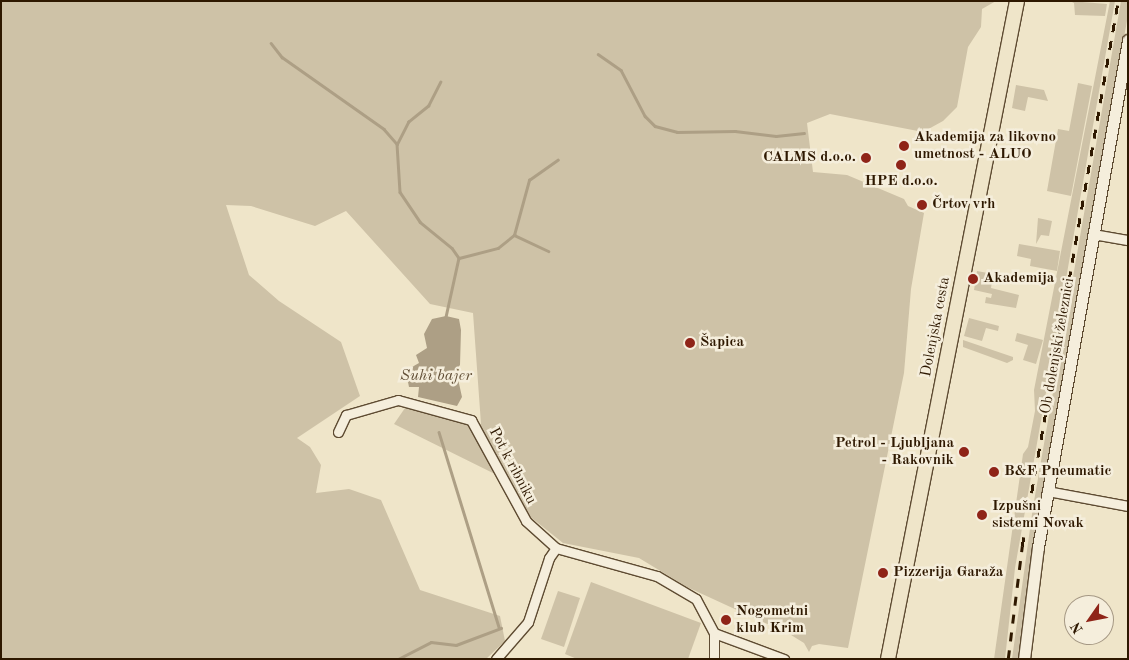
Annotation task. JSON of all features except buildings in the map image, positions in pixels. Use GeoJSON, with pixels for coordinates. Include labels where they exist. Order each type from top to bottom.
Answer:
{"type":"FeatureCollection","features":[{"type":"Feature","properties":{"kind":"main road","name":"Dolenjska cesta"},"geometry":{"type":"LineString","coordinates":[[888,659],[1017,1]]}},
{"type":"Feature","properties":{"kind":"street","name":"Ob dolenjski železnici"},"geometry":{"type":"LineString","coordinates":[[1024,659],[1034,570],[1128,40]]}},
{"type":"Feature","properties":{"kind":"street"},"geometry":{"type":"LineString","coordinates":[[1093,234],[1128,240]]}},
{"type":"Feature","properties":{"kind":"street","name":"Pot k ribniku"},"geometry":{"type":"LineString","coordinates":[[338,432],[346,416],[398,400],[471,420],[526,521],[556,548],[628,566],[682,589],[696,599],[714,633]]}},
{"type":"Feature","properties":{"kind":"street"},"geometry":{"type":"LineString","coordinates":[[1048,491],[1128,506]]}},
{"type":"Feature","properties":{"kind":"street"},"geometry":{"type":"LineString","coordinates":[[496,659],[528,622],[549,558],[556,548]]}},
{"type":"Feature","properties":{"kind":"street"},"geometry":{"type":"LineString","coordinates":[[714,659],[714,633],[784,659]]}},
{"type":"Feature","properties":{"kind":"shaded area"},"geometry":{"type":"Polygon","coordinates":[[[1,1],[996,1],[982,9],[981,27],[968,47],[957,107],[943,121],[923,132],[830,114],[807,123],[813,172],[847,175],[904,199],[908,206],[924,213],[911,289],[904,373],[848,648],[819,644],[812,646],[809,652],[804,643],[791,635],[687,587],[639,558],[563,543],[528,515],[505,479],[394,424],[405,408],[481,424],[473,313],[430,304],[346,211],[315,226],[251,206],[226,205],[249,275],[279,301],[341,342],[360,396],[297,438],[310,447],[321,465],[316,493],[349,489],[381,500],[420,590],[500,616],[505,641],[486,659],[1,659],[1,1]]]}},
{"type":"Feature","properties":{"kind":"shaded area"},"geometry":{"type":"Polygon","coordinates":[[[1070,1],[1107,4],[1105,16],[1075,15],[1074,3],[1070,1]]]}},
{"type":"Feature","properties":{"kind":"shaded area"},"geometry":{"type":"Polygon","coordinates":[[[1110,1],[1115,1],[1015,568],[1005,659],[994,659],[1023,454],[1028,447],[1035,411],[1034,390],[1110,1]]]}},
{"type":"Feature","properties":{"kind":"shaded area"},"geometry":{"type":"Polygon","coordinates":[[[1121,1],[1128,1],[1128,15],[1030,569],[1020,659],[1012,659],[1033,507],[1121,1]]]}},
{"type":"Feature","properties":{"kind":"shaded area"},"geometry":{"type":"Polygon","coordinates":[[[1078,83],[1092,86],[1071,196],[1047,191],[1058,129],[1069,131],[1078,83]]]}},
{"type":"Feature","properties":{"kind":"shaded area"},"geometry":{"type":"Polygon","coordinates":[[[1016,85],[1044,90],[1048,101],[1028,97],[1025,111],[1012,108],[1016,85]]]}},
{"type":"Feature","properties":{"kind":"shaded area"},"geometry":{"type":"Polygon","coordinates":[[[1038,218],[1052,221],[1049,236],[1041,235],[1036,244],[1038,218]]]}},
{"type":"Feature","properties":{"kind":"shaded area"},"geometry":{"type":"Polygon","coordinates":[[[1019,244],[1060,251],[1057,271],[1030,266],[1031,259],[1017,256],[1019,244]]]}},
{"type":"Feature","properties":{"kind":"shaded area"},"geometry":{"type":"Polygon","coordinates":[[[977,271],[993,274],[991,288],[1019,295],[1016,308],[985,303],[986,297],[991,298],[992,294],[974,290],[977,271]]]}},
{"type":"Feature","properties":{"kind":"shaded area"},"geometry":{"type":"Polygon","coordinates":[[[969,318],[999,326],[998,331],[986,328],[982,341],[964,336],[969,318]]]}},
{"type":"Feature","properties":{"kind":"shaded area"},"geometry":{"type":"Polygon","coordinates":[[[1017,333],[1043,340],[1036,364],[1023,360],[1028,345],[1015,341],[1017,333]]]}},
{"type":"Feature","properties":{"kind":"shaded area"},"geometry":{"type":"Polygon","coordinates":[[[963,340],[1013,357],[1013,360],[1007,363],[963,347],[963,340]]]}},
{"type":"Feature","properties":{"kind":"shaded area"},"geometry":{"type":"Polygon","coordinates":[[[591,582],[701,623],[688,659],[577,659],[565,654],[591,582]]]}},
{"type":"Feature","properties":{"kind":"shaded area"},"geometry":{"type":"Polygon","coordinates":[[[558,591],[580,598],[564,647],[541,639],[558,591]]]}},
{"type":"Feature","properties":{"kind":"water","name":"Suhi bajer"},"geometry":{"type":"Polygon","coordinates":[[[446,316],[459,319],[461,330],[460,365],[456,370],[462,397],[457,406],[418,397],[419,387],[409,387],[408,382],[414,378],[412,367],[419,363],[416,355],[427,348],[424,334],[432,319],[446,316]]]}},
{"type":"Feature","properties":{"kind":"waterway"},"geometry":{"type":"LineString","coordinates":[[271,43],[282,57],[384,129],[397,144],[400,192],[420,222],[452,248],[459,258],[446,317]]}},
{"type":"Feature","properties":{"kind":"waterway"},"geometry":{"type":"LineString","coordinates":[[598,54],[621,70],[645,116],[655,126],[677,132],[735,131],[776,136],[804,133]]}},
{"type":"Feature","properties":{"kind":"waterway"},"geometry":{"type":"LineString","coordinates":[[397,144],[408,122],[428,106],[440,82]]}},
{"type":"Feature","properties":{"kind":"waterway"},"geometry":{"type":"LineString","coordinates":[[459,258],[498,248],[514,235],[529,180],[558,160]]}},
{"type":"Feature","properties":{"kind":"waterway"},"geometry":{"type":"LineString","coordinates":[[514,235],[548,251]]}},
{"type":"Feature","properties":{"kind":"waterway"},"geometry":{"type":"LineString","coordinates":[[439,432],[499,627]]}},
{"type":"Feature","properties":{"kind":"waterway"},"geometry":{"type":"LineString","coordinates":[[398,659],[431,642],[456,645],[501,628]]}},
{"type":"Feature","properties":{"kind":"railway"},"geometry":{"type":"LineString","coordinates":[[1008,659],[1022,546],[1118,1]]}},
{"type":"Feature","properties":{"kind":"place","name":"Akademija za likovno umetnost - ALUO"},"geometry":{"type":"Point","coordinates":[904,146]}},
{"type":"Feature","properties":{"kind":"place","name":"CALMS d.o.o."},"geometry":{"type":"Point","coordinates":[866,158]}},
{"type":"Feature","properties":{"kind":"place","name":"HPE d.o.o."},"geometry":{"type":"Point","coordinates":[901,165]}},
{"type":"Feature","properties":{"kind":"place","name":"Črtov vrh"},"geometry":{"type":"Point","coordinates":[922,205]}},
{"type":"Feature","properties":{"kind":"place","name":"Akademija"},"geometry":{"type":"Point","coordinates":[973,279]}},
{"type":"Feature","properties":{"kind":"place","name":"Šapica"},"geometry":{"type":"Point","coordinates":[690,343]}},
{"type":"Feature","properties":{"kind":"place","name":"Petrol - Ljubljana - Rakovnik"},"geometry":{"type":"Point","coordinates":[964,452]}},
{"type":"Feature","properties":{"kind":"place","name":"B&F Pneumatic"},"geometry":{"type":"Point","coordinates":[994,472]}},
{"type":"Feature","properties":{"kind":"place","name":"Izpušni sistemi Novak"},"geometry":{"type":"Point","coordinates":[982,515]}},
{"type":"Feature","properties":{"kind":"place","name":"Pizzerija Garaža"},"geometry":{"type":"Point","coordinates":[883,573]}},
{"type":"Feature","properties":{"kind":"place","name":"Nogometni klub Krim"},"geometry":{"type":"Point","coordinates":[726,620]}}]}
